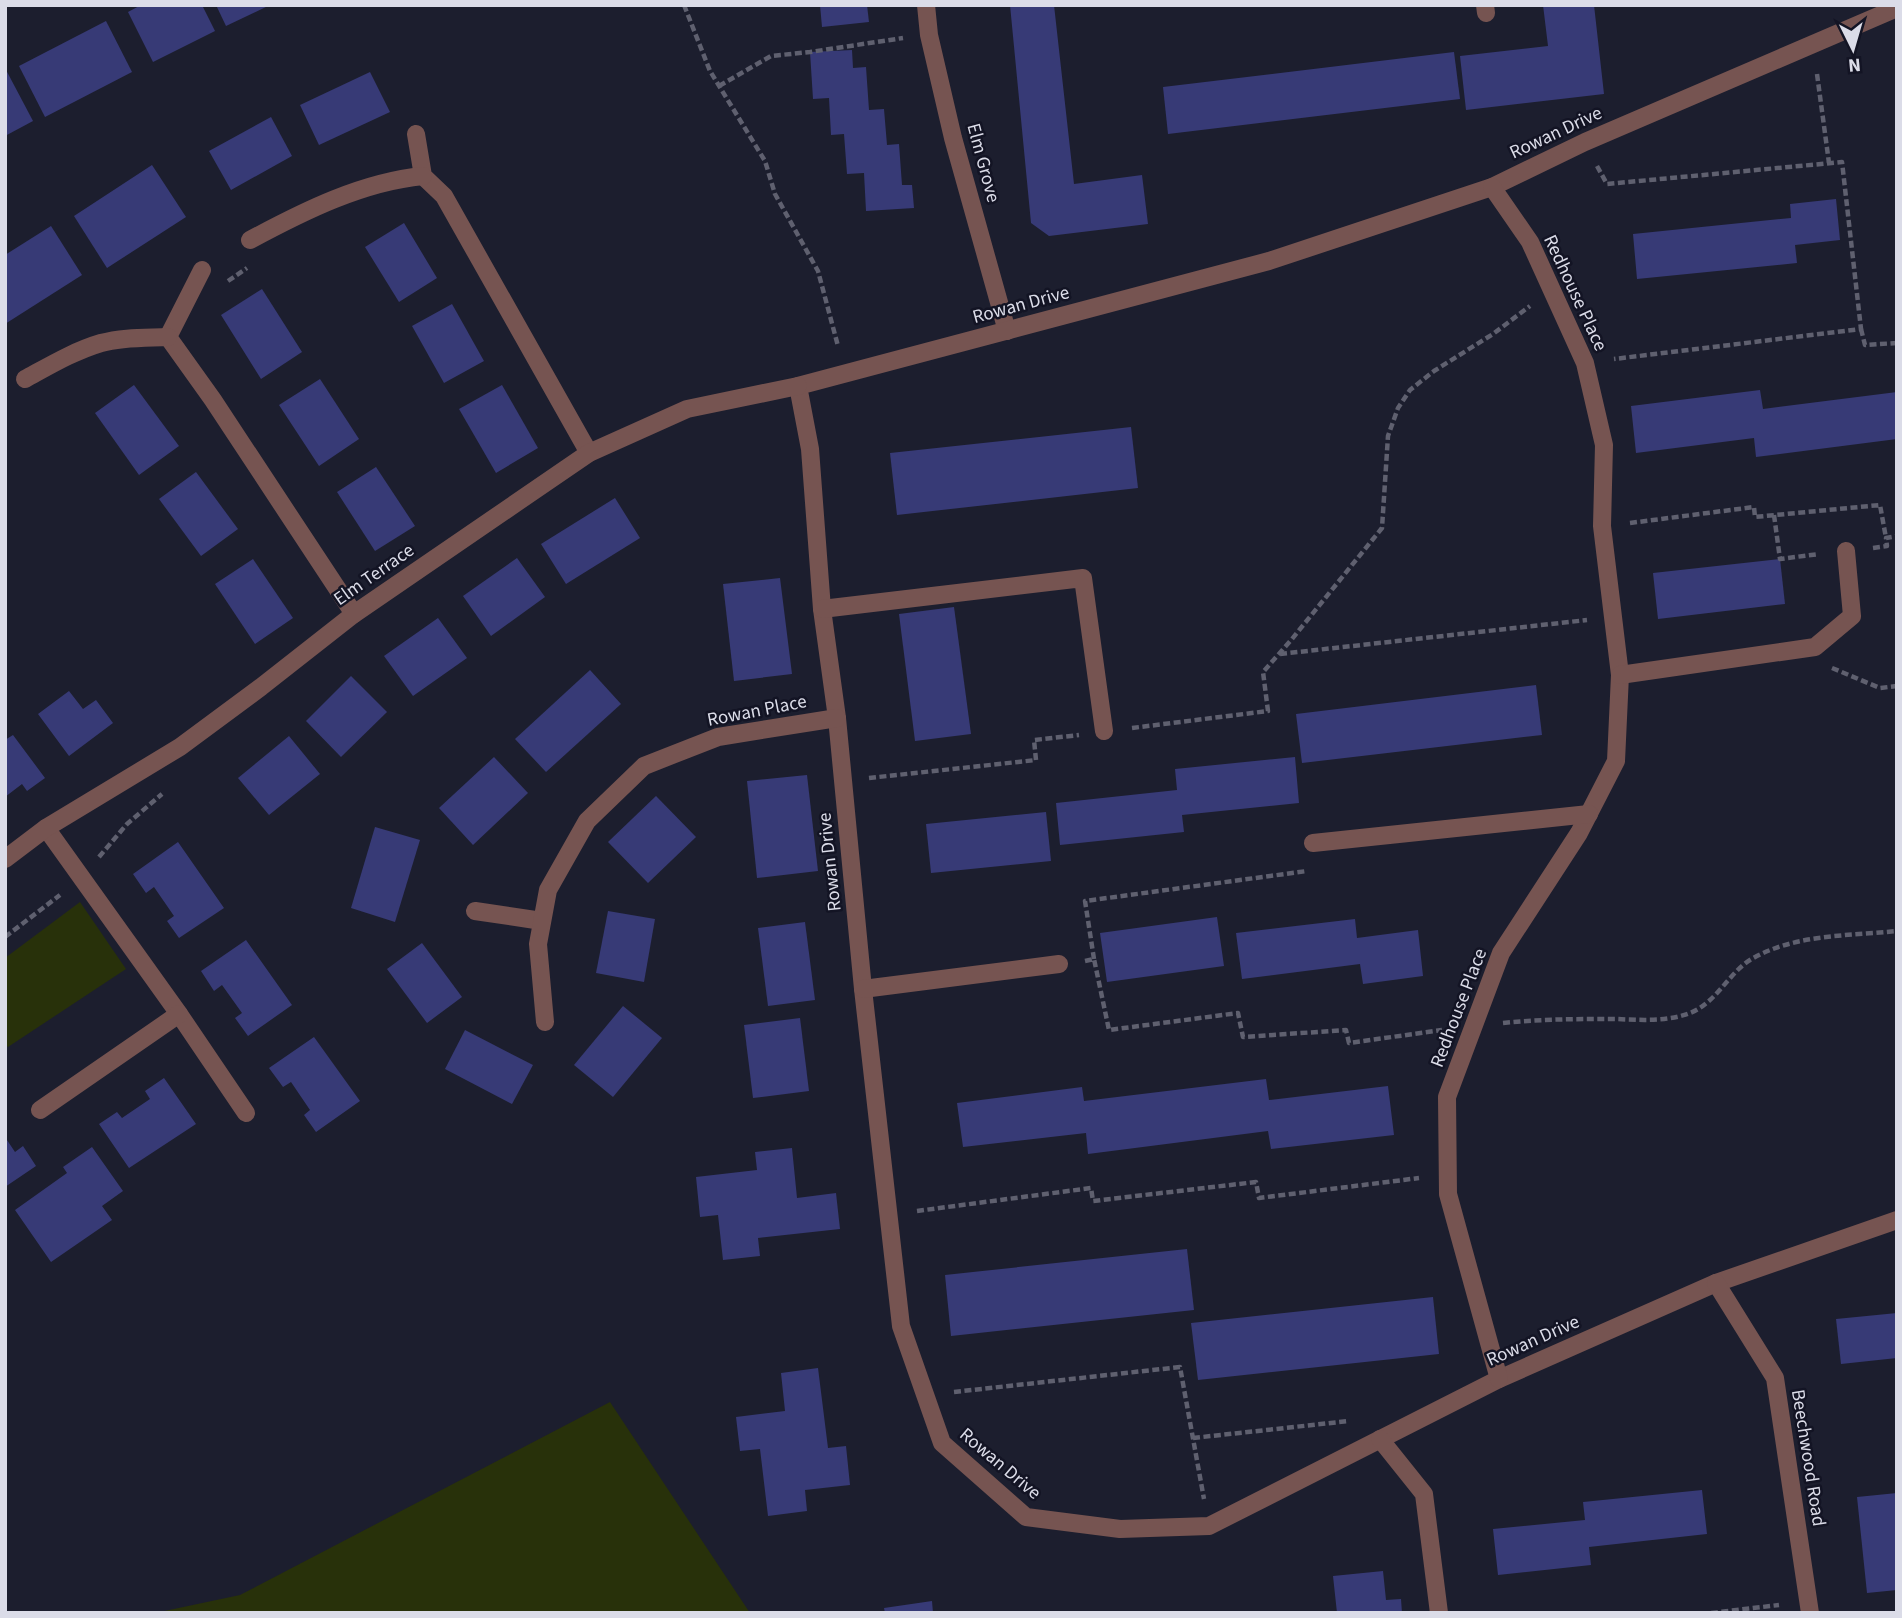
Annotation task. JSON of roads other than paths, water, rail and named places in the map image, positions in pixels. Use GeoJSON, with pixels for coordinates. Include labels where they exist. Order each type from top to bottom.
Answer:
{"type":"FeatureCollection","features":[{"type":"Feature","properties":{"kind":"street","name":"Elm Grove"},"geometry":{"type":"LineString","coordinates":[[926,5],[929,35],[953,138],[1007,331]]}},
{"type":"Feature","properties":{"kind":"street","name":"Rowan Drive"},"geometry":{"type":"LineString","coordinates":[[1897,8],[1585,142],[1492,187],[1269,261],[798,386],[810,449],[822,609],[837,718],[863,989],[901,1326],[942,1443],[1026,1517],[1120,1528],[1209,1526],[1499,1379],[1716,1283],[1897,1220]]}},
{"type":"Feature","properties":{"kind":"street"},"geometry":{"type":"LineString","coordinates":[[416,134],[423,176],[443,196],[589,453]]}},
{"type":"Feature","properties":{"kind":"street"},"geometry":{"type":"LineString","coordinates":[[250,240],[303,211],[394,179],[423,176]]}},
{"type":"Feature","properties":{"kind":"street","name":"Redhouse Place"},"geometry":{"type":"LineString","coordinates":[[1492,187],[1530,242],[1585,363],[1604,445],[1602,526],[1620,675],[1616,761],[1579,833],[1500,953],[1447,1097],[1448,1194],[1499,1379]]}},
{"type":"Feature","properties":{"kind":"street"},"geometry":{"type":"LineString","coordinates":[[168,337],[202,271]]}},
{"type":"Feature","properties":{"kind":"street"},"geometry":{"type":"LineString","coordinates":[[25,379],[102,343],[132,338],[168,337]]}},
{"type":"Feature","properties":{"kind":"street"},"geometry":{"type":"LineString","coordinates":[[168,337],[213,400],[354,614]]}},
{"type":"Feature","properties":{"kind":"street","name":"Elm Terrace"},"geometry":{"type":"LineString","coordinates":[[5,859],[46,828],[189,740],[354,614],[589,453],[687,409],[798,386]]}},
{"type":"Feature","properties":{"kind":"street"},"geometry":{"type":"LineString","coordinates":[[1620,675],[1815,647],[1852,617],[1846,551]]}},
{"type":"Feature","properties":{"kind":"street"},"geometry":{"type":"LineString","coordinates":[[822,609],[1083,578],[1104,731]]}},
{"type":"Feature","properties":{"kind":"street","name":"Rowan Place"},"geometry":{"type":"LineString","coordinates":[[545,1022],[538,944],[548,890],[587,821],[643,766],[718,737],[837,718]]}},
{"type":"Feature","properties":{"kind":"street"},"geometry":{"type":"LineString","coordinates":[[1313,843],[1589,814]]}},
{"type":"Feature","properties":{"kind":"street"},"geometry":{"type":"LineString","coordinates":[[46,828],[246,1113]]}},
{"type":"Feature","properties":{"kind":"street"},"geometry":{"type":"LineString","coordinates":[[475,911],[542,921]]}},
{"type":"Feature","properties":{"kind":"street"},"geometry":{"type":"LineString","coordinates":[[863,989],[1059,964]]}},
{"type":"Feature","properties":{"kind":"street"},"geometry":{"type":"LineString","coordinates":[[40,1110],[179,1014]]}},
{"type":"Feature","properties":{"kind":"street","name":"Beechwood Road"},"geometry":{"type":"LineString","coordinates":[[1716,1283],[1775,1378],[1809,1607]]}},
{"type":"Feature","properties":{"kind":"street"},"geometry":{"type":"LineString","coordinates":[[1380,1439],[1424,1494],[1439,1613]]}}]}
